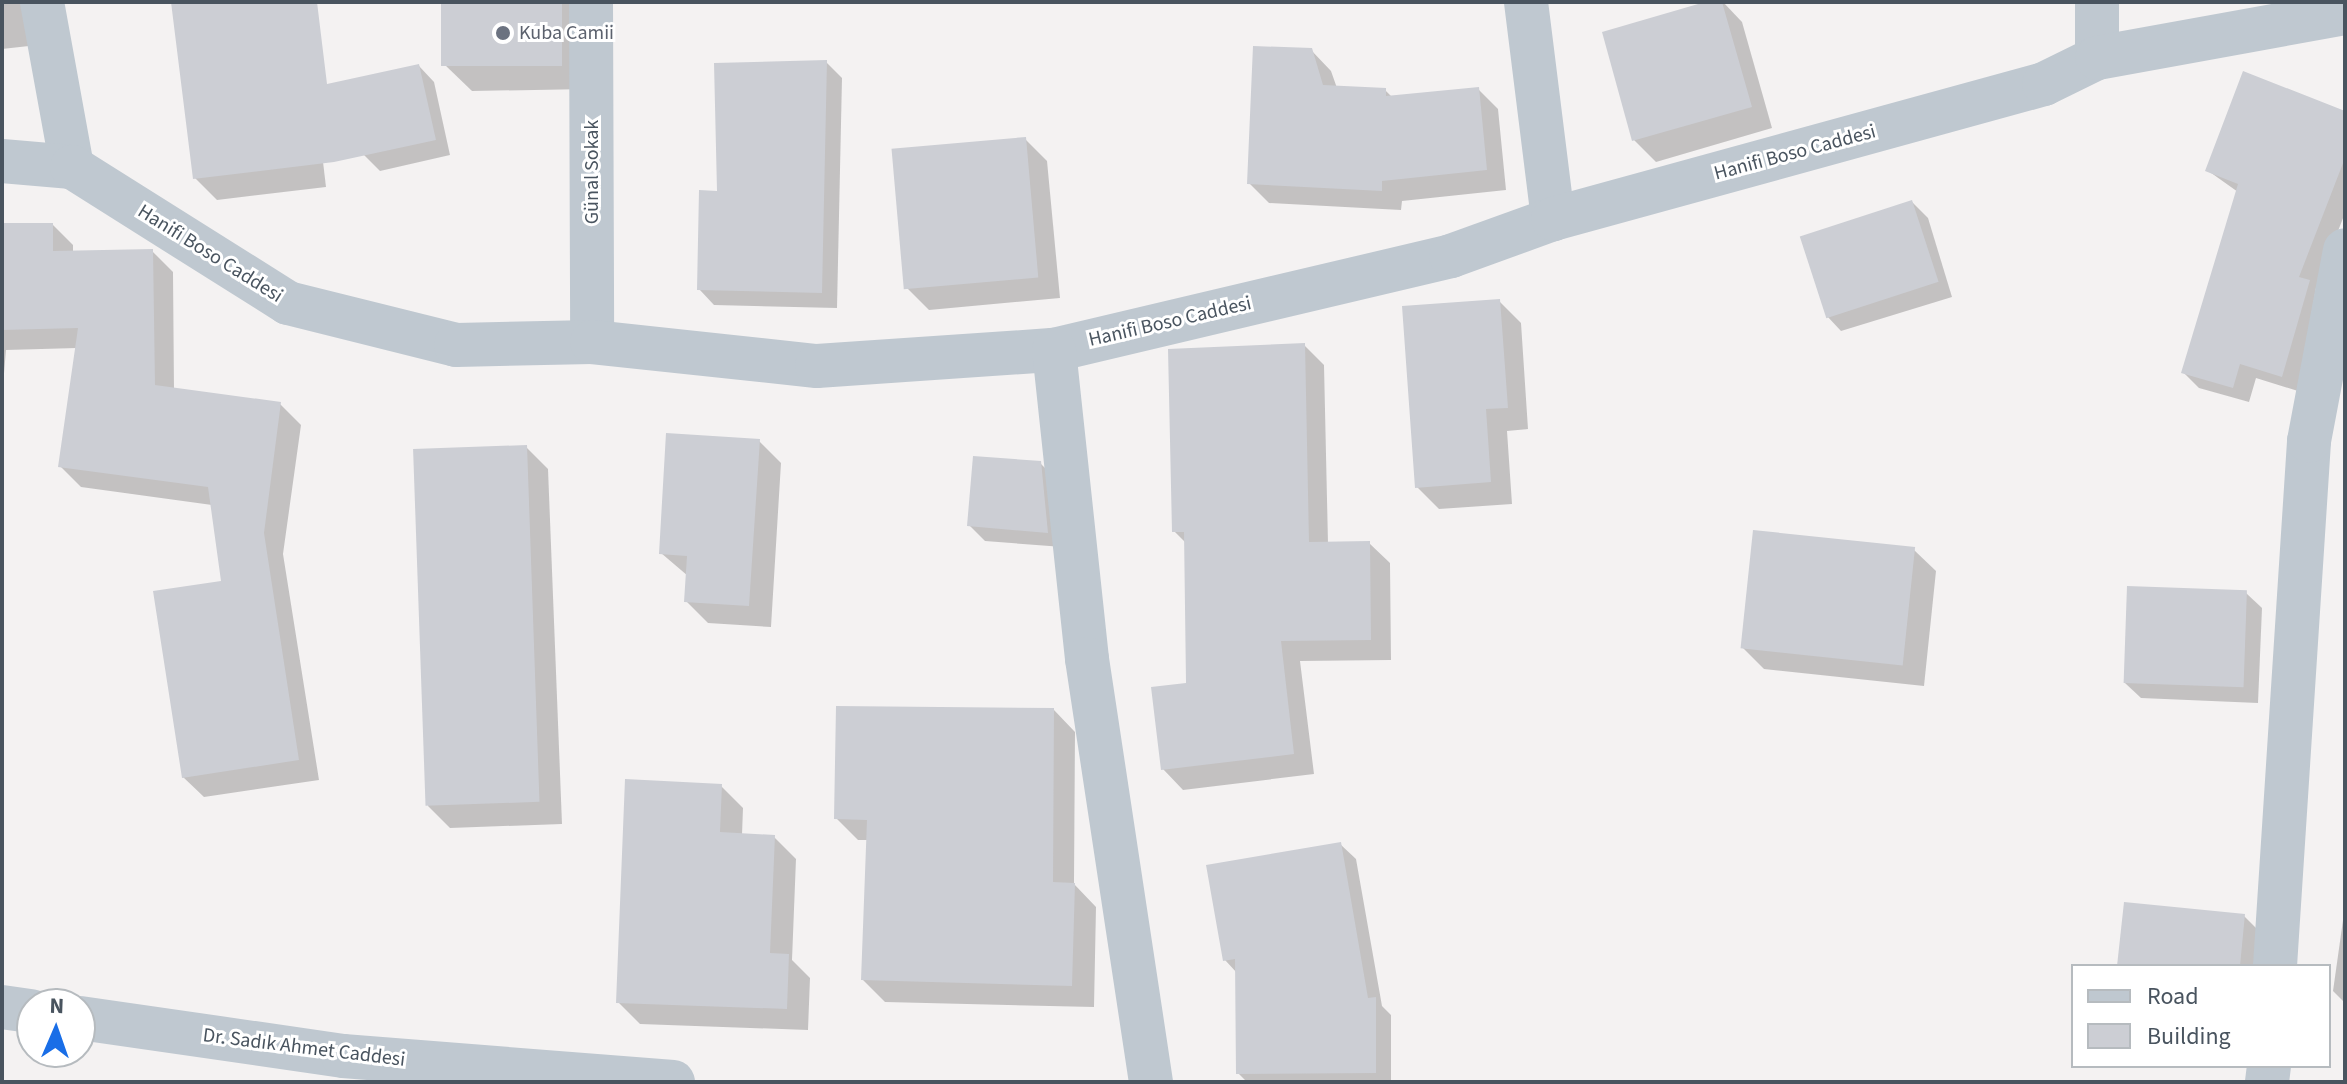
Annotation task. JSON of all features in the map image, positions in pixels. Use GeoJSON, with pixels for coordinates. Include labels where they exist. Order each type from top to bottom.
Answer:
{"type":"FeatureCollection","features":[{"type":"Feature","properties":{"kind":"street"},"geometry":{"type":"LineString","coordinates":[[42,2],[72,167]]}},
{"type":"Feature","properties":{"kind":"street","name":"Günal Sokak"},"geometry":{"type":"LineString","coordinates":[[591,2],[592,342]]}},
{"type":"Feature","properties":{"kind":"street"},"geometry":{"type":"LineString","coordinates":[[1526,2],[1553,219]]}},
{"type":"Feature","properties":{"kind":"street"},"geometry":{"type":"LineString","coordinates":[[2097,2],[2097,58]]}},
{"type":"Feature","properties":{"kind":"street","name":"Hanifi Boso Caddesi"},"geometry":{"type":"LineString","coordinates":[[2,161],[72,167],[288,303],[456,345],[592,342],[817,366],[1054,350],[1451,256],[1553,219],[2044,84],[2097,58],[2345,13]]}},
{"type":"Feature","properties":{"kind":"street"},"geometry":{"type":"LineString","coordinates":[[2275,964],[2309,441],[2345,250]]}},
{"type":"Feature","properties":{"kind":"street"},"geometry":{"type":"LineString","coordinates":[[1054,350],[1087,659],[1151,1082]]}},
{"type":"Feature","properties":{"kind":"street","name":"Dr. Sadık Ahmet Caddesi"},"geometry":{"type":"LineString","coordinates":[[96,1020],[343,1056],[673,1082]]}},
{"type":"Feature","properties":{"kind":"building"},"geometry":{"type":"Polygon","coordinates":[[[171,2],[317,2],[327,84],[419,64],[436,140],[334,162],[193,179],[171,2]]]}},
{"type":"Feature","properties":{"kind":"building","name":"Kuba Camii"},"geometry":{"type":"Polygon","coordinates":[[[441,2],[562,2],[562,66],[441,66],[441,2]]]}},
{"type":"Feature","properties":{"kind":"building"},"geometry":{"type":"Polygon","coordinates":[[[1705,2],[1722,2],[1752,107],[1632,141],[1602,32],[1705,2]]]}},
{"type":"Feature","properties":{"kind":"building"},"geometry":{"type":"Polygon","coordinates":[[[1253,46],[1312,48],[1323,85],[1386,88],[1386,96],[1479,87],[1487,170],[1382,181],[1382,191],[1247,184],[1253,46]]]}},
{"type":"Feature","properties":{"kind":"building"},"geometry":{"type":"Polygon","coordinates":[[[827,60],[822,293],[697,290],[699,190],[717,191],[714,63],[827,60]]]}},
{"type":"Feature","properties":{"kind":"building"},"geometry":{"type":"Polygon","coordinates":[[[2243,71],[2345,111],[2345,158],[2299,277],[2310,280],[2282,377],[2240,364],[2233,388],[2181,373],[2238,184],[2205,171],[2243,71]]]}},
{"type":"Feature","properties":{"kind":"building"},"geometry":{"type":"Polygon","coordinates":[[[1026,137],[1038,277],[904,289],[892,149],[1026,137]]]}},
{"type":"Feature","properties":{"kind":"building"},"geometry":{"type":"Polygon","coordinates":[[[1912,200],[1939,282],[1826,318],[1800,236],[1912,200]]]}},
{"type":"Feature","properties":{"kind":"building"},"geometry":{"type":"Polygon","coordinates":[[[2,223],[53,223],[53,251],[153,249],[155,385],[281,402],[264,533],[299,760],[182,778],[153,591],[221,581],[208,487],[58,467],[78,328],[2,330],[2,223]]]}},
{"type":"Feature","properties":{"kind":"building"},"geometry":{"type":"Polygon","coordinates":[[[1500,299],[1508,408],[1486,409],[1491,482],[1415,488],[1402,306],[1500,299]]]}},
{"type":"Feature","properties":{"kind":"building"},"geometry":{"type":"Polygon","coordinates":[[[1305,343],[1309,542],[1370,541],[1371,640],[1281,641],[1294,754],[1161,770],[1151,687],[1186,683],[1184,532],[1172,532],[1168,349],[1305,343]]]}},
{"type":"Feature","properties":{"kind":"building"},"geometry":{"type":"Polygon","coordinates":[[[666,433],[760,439],[749,606],[684,602],[687,556],[659,554],[666,433]]]}},
{"type":"Feature","properties":{"kind":"building"},"geometry":{"type":"Polygon","coordinates":[[[527,445],[539,802],[426,806],[413,449],[527,445]]]}},
{"type":"Feature","properties":{"kind":"building"},"geometry":{"type":"Polygon","coordinates":[[[973,456],[1041,461],[1048,533],[967,526],[973,456]]]}},
{"type":"Feature","properties":{"kind":"building"},"geometry":{"type":"Polygon","coordinates":[[[1753,530],[1915,547],[1903,665],[1741,648],[1753,530]]]}},
{"type":"Feature","properties":{"kind":"building"},"geometry":{"type":"Polygon","coordinates":[[[2127,586],[2247,590],[2244,687],[2124,683],[2127,586]]]}},
{"type":"Feature","properties":{"kind":"building"},"geometry":{"type":"Polygon","coordinates":[[[836,706],[1054,708],[1053,882],[1075,883],[1072,986],[861,980],[867,820],[834,819],[836,706]]]}},
{"type":"Feature","properties":{"kind":"building"},"geometry":{"type":"Polygon","coordinates":[[[625,779],[722,784],[720,832],[775,835],[770,953],[789,954],[787,1009],[616,1003],[625,779]]]}},
{"type":"Feature","properties":{"kind":"building"},"geometry":{"type":"Polygon","coordinates":[[[1341,842],[1368,998],[1376,997],[1376,1073],[1236,1074],[1235,959],[1223,961],[1206,865],[1341,842]]]}},
{"type":"Feature","properties":{"kind":"building"},"geometry":{"type":"Polygon","coordinates":[[[2124,902],[2245,914],[2240,964],[2117,964],[2124,902]]]}},
{"type":"Feature","properties":{"kind":"place","name":"Kuba Camii"},"geometry":{"type":"Point","coordinates":[503,33]}}]}
